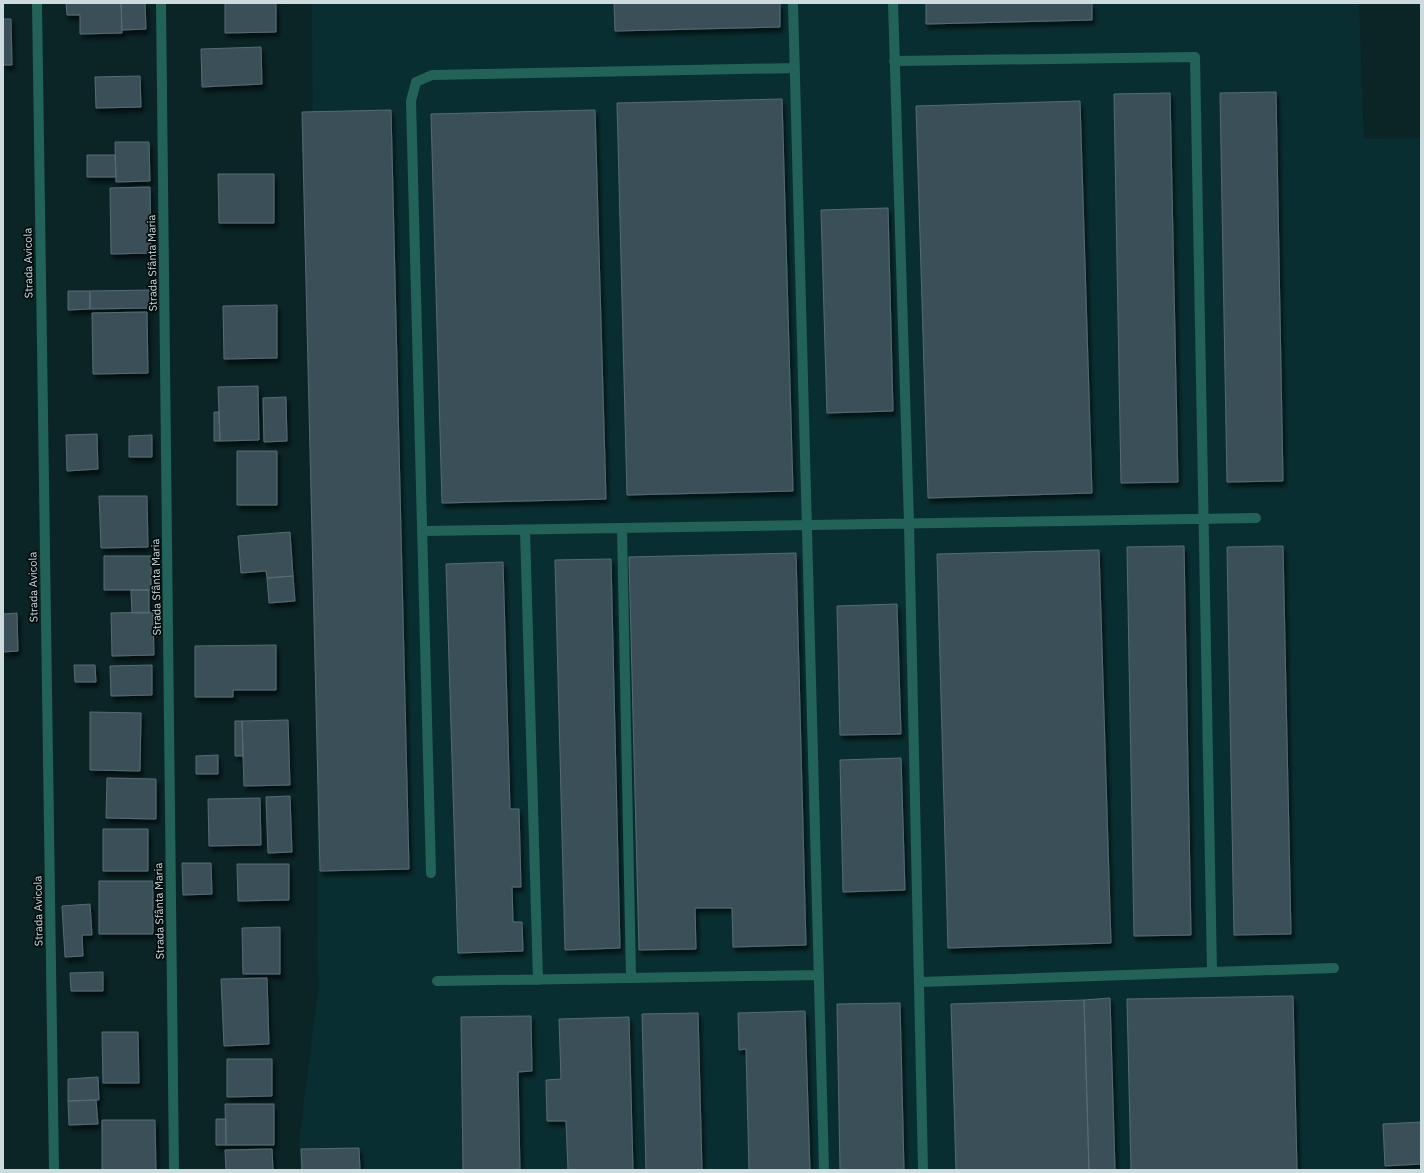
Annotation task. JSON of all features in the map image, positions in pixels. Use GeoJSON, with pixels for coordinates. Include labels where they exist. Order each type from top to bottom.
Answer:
{"type":"FeatureCollection","features":[{"type":"Feature","properties":{"kind":"street","name":"Strada Avicola"},"geometry":{"type":"LineString","coordinates":[[37,3],[54,1170]]}},
{"type":"Feature","properties":{"kind":"street","name":"Strada Sfânta Maria"},"geometry":{"type":"LineString","coordinates":[[162,3],[174,1170]]}},
{"type":"Feature","properties":{"kind":"street"},"geometry":{"type":"LineString","coordinates":[[793,3],[824,1170]]}},
{"type":"Feature","properties":{"kind":"street"},"geometry":{"type":"LineString","coordinates":[[893,3],[909,524],[923,1170]]}},
{"type":"Feature","properties":{"kind":"street"},"geometry":{"type":"LineString","coordinates":[[894,62],[1195,57],[1212,972]]}},
{"type":"Feature","properties":{"kind":"street"},"geometry":{"type":"LineString","coordinates":[[431,873],[411,101],[416,82],[432,75],[794,68]]}},
{"type":"Feature","properties":{"kind":"street"},"geometry":{"type":"LineString","coordinates":[[422,531],[1256,518]]}},
{"type":"Feature","properties":{"kind":"street"},"geometry":{"type":"LineString","coordinates":[[622,528],[631,978]]}},
{"type":"Feature","properties":{"kind":"street"},"geometry":{"type":"LineString","coordinates":[[525,530],[538,980]]}},
{"type":"Feature","properties":{"kind":"street"},"geometry":{"type":"LineString","coordinates":[[920,982],[1334,968]]}},
{"type":"Feature","properties":{"kind":"street"},"geometry":{"type":"LineString","coordinates":[[437,981],[819,975]]}},
{"type":"Feature","properties":{"kind":"shaded area"},"geometry":{"type":"Polygon","coordinates":[[[312,3],[1359,3],[1364,139],[1421,138],[1421,1170],[300,1170],[299,1141],[318,991],[312,3]]]}},
{"type":"Feature","properties":{"kind":"building"},"geometry":{"type":"Polygon","coordinates":[[[66,3],[121,3],[122,33],[80,34],[80,15],[67,15],[66,3]]]}},
{"type":"Feature","properties":{"kind":"building"},"geometry":{"type":"Polygon","coordinates":[[[121,3],[145,3],[146,29],[122,30],[121,3]]]}},
{"type":"Feature","properties":{"kind":"building"},"geometry":{"type":"Polygon","coordinates":[[[225,3],[276,3],[276,32],[225,33],[225,3]]]}},
{"type":"Feature","properties":{"kind":"building"},"geometry":{"type":"Polygon","coordinates":[[[614,3],[780,3],[780,27],[615,31],[614,3]]]}},
{"type":"Feature","properties":{"kind":"building"},"geometry":{"type":"Polygon","coordinates":[[[926,3],[1092,3],[1092,20],[926,24],[926,3]]]}},
{"type":"Feature","properties":{"kind":"building"},"geometry":{"type":"Polygon","coordinates":[[[3,19],[11,19],[12,65],[3,65],[3,19]]]}},
{"type":"Feature","properties":{"kind":"building"},"geometry":{"type":"Polygon","coordinates":[[[261,47],[262,84],[202,87],[201,49],[261,47]]]}},
{"type":"Feature","properties":{"kind":"building"},"geometry":{"type":"Polygon","coordinates":[[[140,76],[141,107],[96,108],[95,77],[140,76]]]}},
{"type":"Feature","properties":{"kind":"building"},"geometry":{"type":"Polygon","coordinates":[[[1276,92],[1283,481],[1227,482],[1220,93],[1276,92]]]}},
{"type":"Feature","properties":{"kind":"building"},"geometry":{"type":"Polygon","coordinates":[[[1170,93],[1178,482],[1121,483],[1114,94],[1170,93]]]}},
{"type":"Feature","properties":{"kind":"building"},"geometry":{"type":"Polygon","coordinates":[[[782,99],[793,491],[627,495],[617,103],[782,99]]]}},
{"type":"Feature","properties":{"kind":"building"},"geometry":{"type":"Polygon","coordinates":[[[1080,101],[1092,493],[928,498],[916,106],[1080,101]]]}},
{"type":"Feature","properties":{"kind":"building"},"geometry":{"type":"Polygon","coordinates":[[[391,110],[409,869],[320,871],[302,112],[391,110]]]}},
{"type":"Feature","properties":{"kind":"building"},"geometry":{"type":"Polygon","coordinates":[[[595,110],[606,499],[442,503],[431,114],[595,110]]]}},
{"type":"Feature","properties":{"kind":"building"},"geometry":{"type":"Polygon","coordinates":[[[115,142],[149,142],[150,181],[116,182],[115,142]]]}},
{"type":"Feature","properties":{"kind":"building"},"geometry":{"type":"Polygon","coordinates":[[[87,155],[115,155],[116,177],[87,177],[87,155]]]}},
{"type":"Feature","properties":{"kind":"building"},"geometry":{"type":"Polygon","coordinates":[[[218,174],[274,174],[274,223],[219,223],[218,174]]]}},
{"type":"Feature","properties":{"kind":"building"},"geometry":{"type":"Polygon","coordinates":[[[150,187],[151,253],[111,254],[110,188],[150,187]]]}},
{"type":"Feature","properties":{"kind":"building"},"geometry":{"type":"Polygon","coordinates":[[[888,208],[893,411],[827,413],[821,210],[888,208]]]}},
{"type":"Feature","properties":{"kind":"building"},"geometry":{"type":"Polygon","coordinates":[[[152,290],[152,308],[90,309],[90,291],[152,290]]]}},
{"type":"Feature","properties":{"kind":"building"},"geometry":{"type":"Polygon","coordinates":[[[68,291],[90,291],[90,309],[68,310],[68,291]]]}},
{"type":"Feature","properties":{"kind":"building"},"geometry":{"type":"Polygon","coordinates":[[[277,305],[277,358],[224,359],[223,306],[277,305]]]}},
{"type":"Feature","properties":{"kind":"building"},"geometry":{"type":"Polygon","coordinates":[[[147,312],[148,373],[93,374],[92,313],[147,312]]]}},
{"type":"Feature","properties":{"kind":"building"},"geometry":{"type":"Polygon","coordinates":[[[258,386],[259,440],[220,441],[218,387],[258,386]]]}},
{"type":"Feature","properties":{"kind":"building"},"geometry":{"type":"Polygon","coordinates":[[[286,397],[287,441],[264,442],[263,398],[286,397]]]}},
{"type":"Feature","properties":{"kind":"building"},"geometry":{"type":"Polygon","coordinates":[[[214,412],[219,412],[220,441],[214,441],[214,412]]]}},
{"type":"Feature","properties":{"kind":"building"},"geometry":{"type":"Polygon","coordinates":[[[97,434],[98,469],[67,471],[66,435],[97,434]]]}},
{"type":"Feature","properties":{"kind":"building"},"geometry":{"type":"Polygon","coordinates":[[[152,435],[152,457],[129,457],[129,436],[152,435]]]}},
{"type":"Feature","properties":{"kind":"building"},"geometry":{"type":"Polygon","coordinates":[[[237,451],[277,451],[277,505],[237,505],[237,451]]]}},
{"type":"Feature","properties":{"kind":"building"},"geometry":{"type":"Polygon","coordinates":[[[99,496],[147,496],[148,547],[101,548],[99,496]]]}},
{"type":"Feature","properties":{"kind":"building"},"geometry":{"type":"Polygon","coordinates":[[[290,532],[293,576],[267,578],[266,571],[241,573],[238,536],[290,532]]]}},
{"type":"Feature","properties":{"kind":"building"},"geometry":{"type":"Polygon","coordinates":[[[1184,546],[1191,935],[1134,936],[1127,547],[1184,546]]]}},
{"type":"Feature","properties":{"kind":"building"},"geometry":{"type":"Polygon","coordinates":[[[1283,546],[1291,934],[1234,935],[1227,547],[1283,546]]]}},
{"type":"Feature","properties":{"kind":"building"},"geometry":{"type":"Polygon","coordinates":[[[1099,550],[1111,943],[948,948],[937,554],[1099,550]]]}},
{"type":"Feature","properties":{"kind":"building"},"geometry":{"type":"Polygon","coordinates":[[[796,553],[806,945],[733,947],[732,908],[695,908],[696,949],[639,950],[629,557],[796,553]]]}},
{"type":"Feature","properties":{"kind":"building"},"geometry":{"type":"Polygon","coordinates":[[[104,556],[151,556],[151,590],[104,590],[104,556]]]}},
{"type":"Feature","properties":{"kind":"building"},"geometry":{"type":"Polygon","coordinates":[[[611,559],[620,948],[565,950],[555,560],[611,559]]]}},
{"type":"Feature","properties":{"kind":"building"},"geometry":{"type":"Polygon","coordinates":[[[503,562],[510,809],[519,809],[521,887],[512,887],[513,922],[522,922],[523,951],[458,953],[446,564],[503,562]]]}},
{"type":"Feature","properties":{"kind":"building"},"geometry":{"type":"Polygon","coordinates":[[[293,576],[295,601],[269,603],[267,578],[293,576]]]}},
{"type":"Feature","properties":{"kind":"building"},"geometry":{"type":"Polygon","coordinates":[[[131,590],[149,590],[149,613],[132,613],[131,590]]]}},
{"type":"Feature","properties":{"kind":"building"},"geometry":{"type":"Polygon","coordinates":[[[897,604],[901,734],[840,735],[837,606],[897,604]]]}},
{"type":"Feature","properties":{"kind":"building"},"geometry":{"type":"Polygon","coordinates":[[[153,612],[154,655],[112,656],[111,613],[153,612]]]}},
{"type":"Feature","properties":{"kind":"building"},"geometry":{"type":"Polygon","coordinates":[[[17,613],[18,651],[3,652],[3,614],[17,613]]]}},
{"type":"Feature","properties":{"kind":"building"},"geometry":{"type":"Polygon","coordinates":[[[276,645],[276,690],[233,690],[233,697],[195,697],[195,646],[276,645]]]}},
{"type":"Feature","properties":{"kind":"building"},"geometry":{"type":"Polygon","coordinates":[[[74,665],[95,665],[96,682],[75,682],[74,665]]]}},
{"type":"Feature","properties":{"kind":"building"},"geometry":{"type":"Polygon","coordinates":[[[152,665],[152,695],[111,696],[110,666],[152,665]]]}},
{"type":"Feature","properties":{"kind":"building"},"geometry":{"type":"Polygon","coordinates":[[[90,712],[141,713],[140,771],[90,770],[90,712]]]}},
{"type":"Feature","properties":{"kind":"building"},"geometry":{"type":"Polygon","coordinates":[[[288,720],[290,785],[244,786],[242,721],[288,720]]]}},
{"type":"Feature","properties":{"kind":"building"},"geometry":{"type":"Polygon","coordinates":[[[235,721],[242,721],[243,756],[235,756],[235,721]]]}},
{"type":"Feature","properties":{"kind":"building"},"geometry":{"type":"Polygon","coordinates":[[[218,755],[218,774],[196,774],[196,756],[218,755]]]}},
{"type":"Feature","properties":{"kind":"building"},"geometry":{"type":"Polygon","coordinates":[[[901,758],[905,890],[843,892],[840,760],[901,758]]]}},
{"type":"Feature","properties":{"kind":"building"},"geometry":{"type":"Polygon","coordinates":[[[107,778],[156,779],[156,819],[106,818],[107,778]]]}},
{"type":"Feature","properties":{"kind":"building"},"geometry":{"type":"Polygon","coordinates":[[[290,796],[292,852],[268,853],[266,797],[290,796]]]}},
{"type":"Feature","properties":{"kind":"building"},"geometry":{"type":"Polygon","coordinates":[[[260,798],[261,845],[209,846],[208,799],[260,798]]]}},
{"type":"Feature","properties":{"kind":"building"},"geometry":{"type":"Polygon","coordinates":[[[103,829],[148,829],[148,871],[103,871],[103,829]]]}},
{"type":"Feature","properties":{"kind":"building"},"geometry":{"type":"Polygon","coordinates":[[[182,863],[211,863],[212,894],[183,895],[182,863]]]}},
{"type":"Feature","properties":{"kind":"building"},"geometry":{"type":"Polygon","coordinates":[[[237,864],[289,864],[289,900],[238,901],[237,864]]]}},
{"type":"Feature","properties":{"kind":"building"},"geometry":{"type":"Polygon","coordinates":[[[99,881],[153,881],[153,934],[99,934],[99,881]]]}},
{"type":"Feature","properties":{"kind":"building"},"geometry":{"type":"Polygon","coordinates":[[[90,904],[92,935],[82,935],[83,956],[65,957],[62,906],[90,904]]]}},
{"type":"Feature","properties":{"kind":"building"},"geometry":{"type":"Polygon","coordinates":[[[280,927],[280,974],[243,974],[242,928],[280,927]]]}},
{"type":"Feature","properties":{"kind":"building"},"geometry":{"type":"Polygon","coordinates":[[[103,972],[103,991],[71,991],[70,973],[103,972]]]}},
{"type":"Feature","properties":{"kind":"building"},"geometry":{"type":"Polygon","coordinates":[[[267,978],[269,1044],[224,1046],[221,979],[267,978]]]}},
{"type":"Feature","properties":{"kind":"building"},"geometry":{"type":"Polygon","coordinates":[[[1293,996],[1297,1170],[1131,1170],[1127,999],[1293,996]]]}},
{"type":"Feature","properties":{"kind":"building"},"geometry":{"type":"Polygon","coordinates":[[[1110,998],[1115,1170],[1089,1170],[1084,1000],[1110,998]]]}},
{"type":"Feature","properties":{"kind":"building"},"geometry":{"type":"Polygon","coordinates":[[[1084,1000],[1089,1170],[956,1170],[951,1004],[1084,1000]]]}},
{"type":"Feature","properties":{"kind":"building"},"geometry":{"type":"Polygon","coordinates":[[[900,1003],[904,1170],[840,1170],[837,1004],[900,1003]]]}},
{"type":"Feature","properties":{"kind":"building"},"geometry":{"type":"Polygon","coordinates":[[[805,1011],[810,1170],[749,1170],[746,1049],[739,1050],[738,1013],[805,1011]]]}},
{"type":"Feature","properties":{"kind":"building"},"geometry":{"type":"Polygon","coordinates":[[[698,1013],[702,1170],[646,1170],[642,1014],[698,1013]]]}},
{"type":"Feature","properties":{"kind":"building"},"geometry":{"type":"Polygon","coordinates":[[[531,1016],[532,1071],[518,1072],[520,1170],[463,1170],[461,1017],[531,1016]]]}},
{"type":"Feature","properties":{"kind":"building"},"geometry":{"type":"Polygon","coordinates":[[[629,1017],[633,1170],[568,1170],[566,1121],[547,1121],[546,1080],[561,1079],[559,1019],[629,1017]]]}},
{"type":"Feature","properties":{"kind":"building"},"geometry":{"type":"Polygon","coordinates":[[[102,1032],[138,1032],[139,1083],[103,1083],[102,1032]]]}},
{"type":"Feature","properties":{"kind":"building"},"geometry":{"type":"Polygon","coordinates":[[[227,1059],[272,1059],[272,1096],[227,1097],[227,1059]]]}},
{"type":"Feature","properties":{"kind":"building"},"geometry":{"type":"Polygon","coordinates":[[[98,1077],[99,1100],[68,1101],[68,1079],[98,1077]]]}},
{"type":"Feature","properties":{"kind":"building"},"geometry":{"type":"Polygon","coordinates":[[[96,1100],[98,1124],[69,1125],[68,1101],[96,1100]]]}},
{"type":"Feature","properties":{"kind":"building"},"geometry":{"type":"Polygon","coordinates":[[[225,1104],[274,1104],[274,1145],[226,1145],[225,1104]]]}},
{"type":"Feature","properties":{"kind":"building"},"geometry":{"type":"Polygon","coordinates":[[[216,1119],[226,1119],[226,1145],[216,1145],[216,1119]]]}},
{"type":"Feature","properties":{"kind":"building"},"geometry":{"type":"Polygon","coordinates":[[[102,1120],[155,1120],[156,1170],[102,1170],[102,1120]]]}},
{"type":"Feature","properties":{"kind":"building"},"geometry":{"type":"Polygon","coordinates":[[[1421,1122],[1421,1164],[1385,1166],[1383,1124],[1421,1122]]]}},
{"type":"Feature","properties":{"kind":"building"},"geometry":{"type":"Polygon","coordinates":[[[359,1148],[360,1170],[302,1170],[301,1149],[359,1148]]]}},
{"type":"Feature","properties":{"kind":"building"},"geometry":{"type":"Polygon","coordinates":[[[272,1149],[273,1170],[226,1170],[225,1150],[272,1149]]]}}]}
